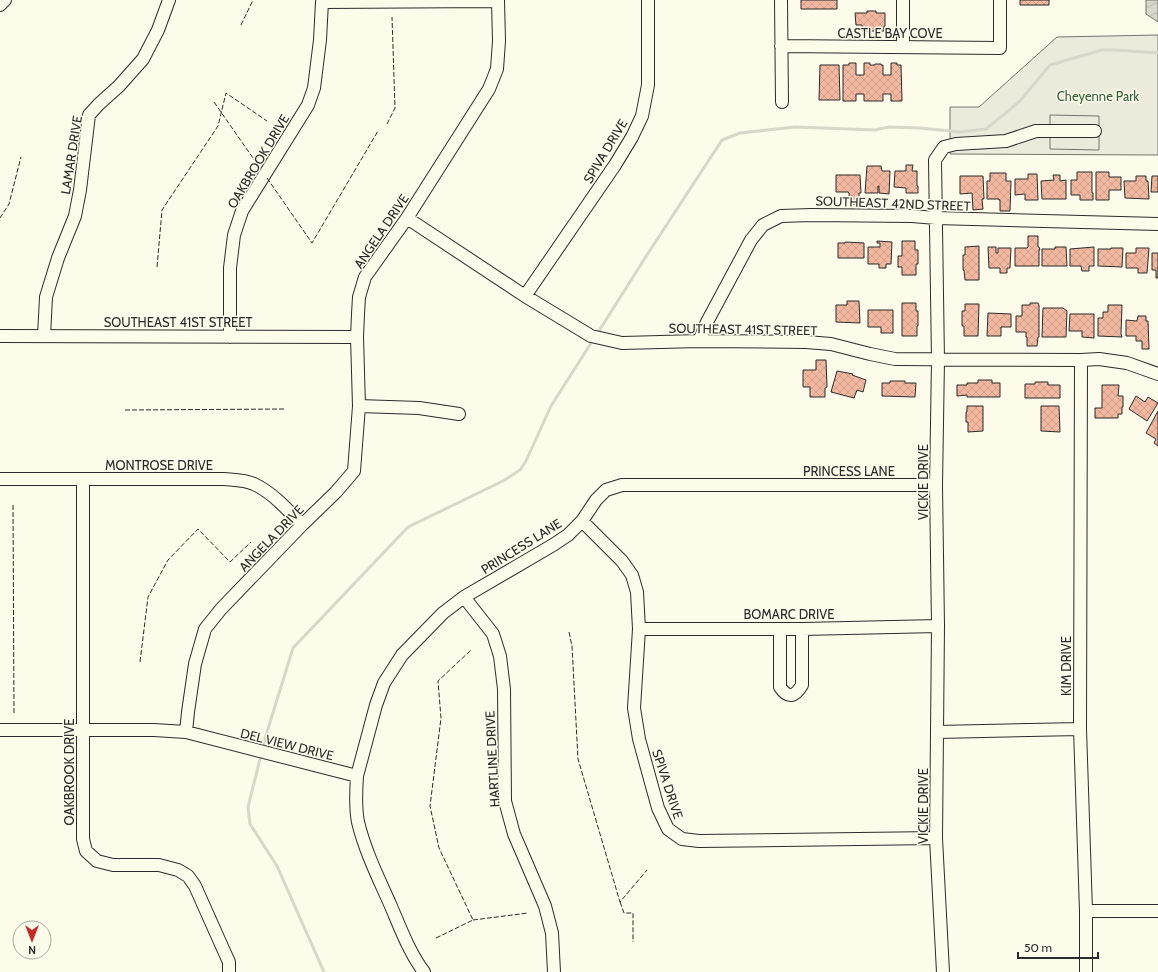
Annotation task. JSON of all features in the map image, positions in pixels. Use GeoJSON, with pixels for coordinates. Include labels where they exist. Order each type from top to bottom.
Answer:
{"type":"FeatureCollection","features":[{"type":"Feature","properties":{"kind":"street"},"geometry":{"type":"LineString","coordinates":[[0,5],[5,0]]}},
{"type":"Feature","properties":{"kind":"street","name":"LAMAR DRIVE"},"geometry":{"type":"LineString","coordinates":[[44,336],[46,297],[58,258],[75,216],[80,190],[89,115],[119,86],[142,59],[158,30],[169,0]]}},
{"type":"Feature","properties":{"kind":"street","name":"SPIVA DRIVE"},"geometry":{"type":"LineString","coordinates":[[525,296],[615,165],[632,137],[642,116],[648,85],[648,0]]}},
{"type":"Feature","properties":{"kind":"street"},"geometry":{"type":"LineString","coordinates":[[781,0],[782,102]]}},
{"type":"Feature","properties":{"kind":"street"},"geometry":{"type":"LineString","coordinates":[[903,0],[903,47]]}},
{"type":"Feature","properties":{"kind":"street","name":"CASTLE BAY COVE"},"geometry":{"type":"LineString","coordinates":[[781,46],[1000,48],[1000,0]]}},
{"type":"Feature","properties":{"kind":"street","name":"ANGELA DRIVE"},"geometry":{"type":"LineString","coordinates":[[186,732],[195,664],[205,629],[221,609],[302,524],[336,492],[354,471],[359,406],[357,337],[359,297],[365,277],[407,218],[489,89],[497,69],[499,42],[498,1],[322,2]]}},
{"type":"Feature","properties":{"kind":"street","name":"OAKBROOK DRIVE"},"geometry":{"type":"LineString","coordinates":[[230,337],[230,268],[234,235],[242,211],[308,105],[314,88],[320,40],[322,2]]}},
{"type":"Feature","properties":{"kind":"street","name":"VICKIE DRIVE"},"geometry":{"type":"LineString","coordinates":[[943,972],[936,838],[938,626],[936,485],[938,360],[935,160],[944,148],[956,144],[1006,141],[1036,131],[1095,131]]}},
{"type":"Feature","properties":{"kind":"street","name":"SOUTHEAST 42ND STREET"},"geometry":{"type":"LineString","coordinates":[[699,341],[707,322],[751,240],[763,225],[781,216],[912,216],[936,218],[1158,224]]}},
{"type":"Feature","properties":{"kind":"street","name":"SOUTHEAST 41ST STREET"},"geometry":{"type":"LineString","coordinates":[[407,218],[525,296],[591,336],[622,343],[699,341],[806,342],[831,344],[895,359],[1099,359],[1127,363],[1158,374]]}},
{"type":"Feature","properties":{"kind":"street","name":"SOUTHEAST 41ST STREET"},"geometry":{"type":"LineString","coordinates":[[0,336],[357,337]]}},
{"type":"Feature","properties":{"kind":"street","name":"KIM DRIVE"},"geometry":{"type":"LineString","coordinates":[[1081,360],[1080,729],[1086,911],[1086,972]]}},
{"type":"Feature","properties":{"kind":"street"},"geometry":{"type":"LineString","coordinates":[[359,406],[419,408],[459,414]]}},
{"type":"Feature","properties":{"kind":"street","name":"MONTROSE DRIVE"},"geometry":{"type":"LineString","coordinates":[[0,479],[224,479],[241,481],[253,484],[263,490],[280,502],[302,524]]}},
{"type":"Feature","properties":{"kind":"street","name":"OAKBROOK DRIVE"},"geometry":{"type":"LineString","coordinates":[[83,479],[83,839],[86,851],[97,861],[112,865],[159,865],[178,870],[188,876],[195,886],[229,962],[229,972]]}},
{"type":"Feature","properties":{"kind":"street","name":"PRINCESS LANE"},"geometry":{"type":"LineString","coordinates":[[357,776],[376,705],[384,682],[402,655],[443,613],[464,597],[568,535],[582,521],[596,500],[606,490],[622,485],[936,485]]}},
{"type":"Feature","properties":{"kind":"street","name":"SPIVA DRIVE"},"geometry":{"type":"LineString","coordinates":[[582,521],[622,561],[632,575],[637,592],[639,629],[634,708],[639,739],[658,808],[668,829],[682,839],[700,841],[936,838]]}},
{"type":"Feature","properties":{"kind":"street","name":"HARTLINE DRIVE"},"geometry":{"type":"LineString","coordinates":[[464,597],[493,634],[500,656],[504,689],[505,801],[514,834],[545,906],[552,934],[554,972]]}},
{"type":"Feature","properties":{"kind":"street","name":"BOMARC DRIVE"},"geometry":{"type":"LineString","coordinates":[[639,629],[802,629],[938,626]]}},
{"type":"Feature","properties":{"kind":"street"},"geometry":{"type":"LineString","coordinates":[[780,629],[780,687],[787,695],[794,695],[802,685],[802,629]]}},
{"type":"Feature","properties":{"kind":"street"},"geometry":{"type":"LineString","coordinates":[[937,732],[1080,729]]}},
{"type":"Feature","properties":{"kind":"street","name":"DEL VIEW DRIVE"},"geometry":{"type":"LineString","coordinates":[[0,730],[154,730],[186,732],[357,776]]}},
{"type":"Feature","properties":{"kind":"street"},"geometry":{"type":"LineString","coordinates":[[357,776],[356,795],[358,820],[367,851],[402,933],[424,972]]}},
{"type":"Feature","properties":{"kind":"street"},"geometry":{"type":"LineString","coordinates":[[1086,911],[1158,911]]}},
{"type":"Feature","properties":{"kind":"green space","name":"Cheyenne Park"},"geometry":{"type":"Polygon","coordinates":[[[1158,35],[1158,155],[950,154],[950,107],[979,107],[1057,37],[1158,35]]]}},
{"type":"Feature","properties":{"kind":"shaded area"},"geometry":{"type":"Polygon","coordinates":[[[1050,115],[1099,116],[1099,150],[1050,149],[1050,115]]]}},
{"type":"Feature","properties":{"kind":"water"},"geometry":{"type":"Polygon","coordinates":[[[1146,0],[1158,0],[1158,22],[1146,14],[1146,0]]]}},
{"type":"Feature","properties":{"kind":"building"},"geometry":{"type":"Polygon","coordinates":[[[801,0],[837,0],[837,9],[801,9],[801,0]]]}},
{"type":"Feature","properties":{"kind":"building"},"geometry":{"type":"Polygon","coordinates":[[[1020,0],[1049,0],[1049,5],[1020,5],[1020,0]]]}},
{"type":"Feature","properties":{"kind":"building"},"geometry":{"type":"Polygon","coordinates":[[[867,11],[885,13],[884,31],[862,31],[862,25],[856,25],[855,13],[867,13],[867,11]]]}},
{"type":"Feature","properties":{"kind":"building"},"geometry":{"type":"Polygon","coordinates":[[[849,63],[856,63],[856,75],[864,75],[864,63],[870,63],[870,65],[883,65],[883,75],[891,75],[891,63],[901,65],[902,101],[891,101],[891,94],[883,94],[883,101],[864,101],[864,94],[856,94],[856,101],[843,101],[843,65],[849,65],[849,63]]]}},
{"type":"Feature","properties":{"kind":"building"},"geometry":{"type":"Polygon","coordinates":[[[820,65],[839,65],[840,100],[819,100],[820,65]]]}},
{"type":"Feature","properties":{"kind":"building"},"geometry":{"type":"Polygon","coordinates":[[[906,165],[913,165],[912,171],[917,171],[918,193],[906,193],[906,188],[894,187],[895,171],[906,171],[906,165]]]}},
{"type":"Feature","properties":{"kind":"building"},"geometry":{"type":"Polygon","coordinates":[[[867,166],[881,166],[882,171],[890,171],[889,194],[879,193],[879,186],[878,193],[865,193],[867,166]]]}},
{"type":"Feature","properties":{"kind":"building"},"geometry":{"type":"Polygon","coordinates":[[[1077,172],[1092,172],[1093,200],[1080,200],[1080,195],[1071,195],[1071,180],[1077,180],[1077,172]]]}},
{"type":"Feature","properties":{"kind":"building"},"geometry":{"type":"Polygon","coordinates":[[[1096,172],[1109,172],[1109,177],[1121,177],[1121,190],[1109,190],[1109,200],[1096,200],[1096,172]]]}},
{"type":"Feature","properties":{"kind":"building"},"geometry":{"type":"Polygon","coordinates":[[[990,173],[1006,173],[1006,181],[1011,181],[1010,211],[1000,211],[999,199],[987,199],[987,181],[990,181],[990,173]]]}},
{"type":"Feature","properties":{"kind":"building"},"geometry":{"type":"Polygon","coordinates":[[[1028,174],[1037,174],[1038,200],[1025,200],[1025,194],[1015,195],[1015,179],[1028,179],[1028,174]]]}},
{"type":"Feature","properties":{"kind":"building"},"geometry":{"type":"Polygon","coordinates":[[[836,175],[860,175],[861,193],[859,193],[859,204],[850,204],[848,192],[836,192],[836,175]]]}},
{"type":"Feature","properties":{"kind":"building"},"geometry":{"type":"Polygon","coordinates":[[[1053,175],[1060,175],[1060,181],[1066,180],[1066,199],[1042,199],[1041,181],[1054,180],[1053,175]]]}},
{"type":"Feature","properties":{"kind":"building"},"geometry":{"type":"Polygon","coordinates":[[[960,176],[983,176],[983,209],[973,210],[972,193],[960,194],[960,176]]]}},
{"type":"Feature","properties":{"kind":"building"},"geometry":{"type":"Polygon","coordinates":[[[1136,176],[1146,176],[1146,181],[1148,181],[1149,199],[1125,198],[1124,181],[1136,181],[1136,176]]]}},
{"type":"Feature","properties":{"kind":"building"},"geometry":{"type":"Polygon","coordinates":[[[1152,176],[1158,176],[1158,192],[1151,192],[1152,176]]]}},
{"type":"Feature","properties":{"kind":"building"},"geometry":{"type":"Polygon","coordinates":[[[1028,236],[1038,236],[1038,247],[1040,250],[1039,266],[1015,266],[1015,248],[1027,248],[1028,236]]]}},
{"type":"Feature","properties":{"kind":"building"},"geometry":{"type":"Polygon","coordinates":[[[877,241],[892,242],[891,264],[886,264],[886,268],[879,268],[879,264],[868,264],[868,247],[880,247],[880,243],[877,243],[877,241]]]}},
{"type":"Feature","properties":{"kind":"building"},"geometry":{"type":"Polygon","coordinates":[[[902,241],[915,241],[915,250],[918,250],[916,275],[902,275],[902,267],[898,267],[898,256],[902,256],[902,241]]]}},
{"type":"Feature","properties":{"kind":"building"},"geometry":{"type":"Polygon","coordinates":[[[838,243],[864,243],[864,258],[838,258],[838,243]]]}},
{"type":"Feature","properties":{"kind":"building"},"geometry":{"type":"Polygon","coordinates":[[[979,246],[979,280],[965,280],[963,255],[965,255],[965,247],[979,246]]]}},
{"type":"Feature","properties":{"kind":"building"},"geometry":{"type":"Polygon","coordinates":[[[988,247],[996,247],[996,253],[998,253],[998,248],[1011,248],[1010,268],[1007,268],[1007,273],[1000,273],[1000,268],[989,268],[988,247]]]}},
{"type":"Feature","properties":{"kind":"building"},"geometry":{"type":"Polygon","coordinates":[[[1055,247],[1066,247],[1067,266],[1042,266],[1042,249],[1055,249],[1055,247]]]}},
{"type":"Feature","properties":{"kind":"building"},"geometry":{"type":"Polygon","coordinates":[[[1094,247],[1094,266],[1089,266],[1089,271],[1082,271],[1081,266],[1070,266],[1070,249],[1094,247]]]}},
{"type":"Feature","properties":{"kind":"building"},"geometry":{"type":"Polygon","coordinates":[[[1123,248],[1122,267],[1098,266],[1098,249],[1123,248]]]}},
{"type":"Feature","properties":{"kind":"building"},"geometry":{"type":"Polygon","coordinates":[[[1136,248],[1149,248],[1147,273],[1138,273],[1138,268],[1126,268],[1126,253],[1136,253],[1136,248]]]}},
{"type":"Feature","properties":{"kind":"building"},"geometry":{"type":"Polygon","coordinates":[[[1152,253],[1158,253],[1158,278],[1156,278],[1156,270],[1152,270],[1152,253]]]}},
{"type":"Feature","properties":{"kind":"building"},"geometry":{"type":"Polygon","coordinates":[[[847,301],[859,301],[860,323],[836,322],[836,305],[847,305],[847,301]]]}},
{"type":"Feature","properties":{"kind":"building"},"geometry":{"type":"Polygon","coordinates":[[[902,303],[916,303],[916,311],[918,311],[917,336],[902,336],[902,303]]]}},
{"type":"Feature","properties":{"kind":"building"},"geometry":{"type":"Polygon","coordinates":[[[1030,303],[1038,303],[1039,305],[1039,337],[1037,346],[1027,346],[1026,332],[1016,332],[1016,316],[1022,316],[1022,305],[1030,305],[1030,303]]]}},
{"type":"Feature","properties":{"kind":"building"},"geometry":{"type":"Polygon","coordinates":[[[965,304],[979,304],[978,336],[964,336],[962,311],[965,311],[965,304]]]}},
{"type":"Feature","properties":{"kind":"building"},"geometry":{"type":"Polygon","coordinates":[[[1108,305],[1122,305],[1122,337],[1098,336],[1098,318],[1103,318],[1103,312],[1108,312],[1108,305]]]}},
{"type":"Feature","properties":{"kind":"building"},"geometry":{"type":"Polygon","coordinates":[[[1043,308],[1063,308],[1067,311],[1066,337],[1042,337],[1043,308]]]}},
{"type":"Feature","properties":{"kind":"building"},"geometry":{"type":"Polygon","coordinates":[[[868,310],[893,310],[893,333],[881,333],[881,327],[868,327],[868,310]]]}},
{"type":"Feature","properties":{"kind":"building"},"geometry":{"type":"Polygon","coordinates":[[[988,313],[1011,314],[1011,327],[1001,327],[1001,336],[987,336],[988,313]]]}},
{"type":"Feature","properties":{"kind":"building"},"geometry":{"type":"Polygon","coordinates":[[[1070,314],[1094,314],[1094,338],[1082,337],[1082,331],[1069,331],[1070,314]]]}},
{"type":"Feature","properties":{"kind":"building"},"geometry":{"type":"Polygon","coordinates":[[[1138,316],[1146,316],[1146,321],[1148,321],[1149,349],[1142,349],[1142,341],[1136,341],[1136,336],[1126,336],[1126,320],[1137,321],[1138,316]]]}},
{"type":"Feature","properties":{"kind":"building"},"geometry":{"type":"Polygon","coordinates":[[[816,360],[826,360],[827,387],[825,388],[825,397],[810,397],[810,387],[803,387],[803,370],[816,370],[816,360]]]}},
{"type":"Feature","properties":{"kind":"building"},"geometry":{"type":"Polygon","coordinates":[[[837,371],[853,374],[852,375],[866,380],[863,392],[857,390],[854,398],[831,392],[837,371]]]}},
{"type":"Feature","properties":{"kind":"building"},"geometry":{"type":"Polygon","coordinates":[[[978,380],[992,380],[992,383],[1000,383],[1000,397],[967,397],[967,395],[957,396],[957,385],[978,383],[978,380]]]}},
{"type":"Feature","properties":{"kind":"building"},"geometry":{"type":"Polygon","coordinates":[[[890,381],[916,383],[915,397],[882,396],[882,383],[890,383],[890,381]]]}},
{"type":"Feature","properties":{"kind":"building"},"geometry":{"type":"Polygon","coordinates":[[[1035,382],[1048,382],[1048,385],[1060,385],[1060,398],[1025,398],[1025,384],[1035,384],[1035,382]]]}},
{"type":"Feature","properties":{"kind":"building"},"geometry":{"type":"Polygon","coordinates":[[[1102,385],[1119,385],[1118,396],[1123,396],[1123,407],[1122,414],[1118,414],[1118,418],[1095,418],[1095,408],[1102,408],[1102,385]]]}},
{"type":"Feature","properties":{"kind":"building"},"geometry":{"type":"Polygon","coordinates":[[[1136,396],[1145,402],[1148,397],[1158,403],[1147,421],[1129,409],[1136,396]]]}},
{"type":"Feature","properties":{"kind":"building"},"geometry":{"type":"Polygon","coordinates":[[[967,406],[983,406],[983,431],[968,432],[968,422],[966,422],[967,406]]]}},
{"type":"Feature","properties":{"kind":"building"},"geometry":{"type":"Polygon","coordinates":[[[1041,406],[1059,406],[1060,432],[1041,431],[1041,406]]]}},
{"type":"Feature","properties":{"kind":"building"},"geometry":{"type":"Polygon","coordinates":[[[1158,411],[1158,446],[1154,443],[1156,439],[1146,433],[1158,411]]]}},
{"type":"Feature","properties":{"kind":"waterway"},"geometry":{"type":"LineString","coordinates":[[597,334],[722,140],[740,133],[795,127],[875,130],[889,127],[960,132],[986,129],[1019,102],[1050,65],[1102,50],[1158,53]]}},
{"type":"Feature","properties":{"kind":"waterway"},"geometry":{"type":"LineString","coordinates":[[262,750],[293,648],[408,527],[503,481],[520,470],[526,461],[551,406],[593,340]]}},
{"type":"Feature","properties":{"kind":"waterway"},"geometry":{"type":"LineString","coordinates":[[261,755],[248,807],[250,824],[277,866],[324,972]]}},
{"type":"Feature","properties":{"kind":"fence"},"geometry":{"type":"LineString","coordinates":[[241,25],[253,0]]}},
{"type":"Feature","properties":{"kind":"fence"},"geometry":{"type":"LineString","coordinates":[[387,124],[395,108],[392,17]]}},
{"type":"Feature","properties":{"kind":"fence"},"geometry":{"type":"LineString","coordinates":[[157,267],[162,210],[218,126],[226,93],[267,121]]}},
{"type":"Feature","properties":{"kind":"fence"},"geometry":{"type":"LineString","coordinates":[[214,102],[262,171]]}},
{"type":"Feature","properties":{"kind":"fence"},"geometry":{"type":"LineString","coordinates":[[267,178],[312,243],[378,131]]}},
{"type":"Feature","properties":{"kind":"fence"},"geometry":{"type":"LineString","coordinates":[[0,218],[9,204],[21,157]]}},
{"type":"Feature","properties":{"kind":"fence"},"geometry":{"type":"LineString","coordinates":[[125,410],[286,409]]}},
{"type":"Feature","properties":{"kind":"fence"},"geometry":{"type":"LineString","coordinates":[[13,505],[14,713]]}},
{"type":"Feature","properties":{"kind":"fence"},"geometry":{"type":"LineString","coordinates":[[140,662],[148,597],[168,560],[198,529],[230,562],[251,542]]}},
{"type":"Feature","properties":{"kind":"fence"},"geometry":{"type":"LineString","coordinates":[[569,632],[572,646],[578,759],[620,902],[647,870]]}},
{"type":"Feature","properties":{"kind":"fence"},"geometry":{"type":"LineString","coordinates":[[436,938],[473,920],[439,848],[430,806],[441,718],[438,681],[471,650]]}},
{"type":"Feature","properties":{"kind":"fence"},"geometry":{"type":"LineString","coordinates":[[620,902],[624,913],[633,913],[633,942]]}},
{"type":"Feature","properties":{"kind":"fence"},"geometry":{"type":"LineString","coordinates":[[473,920],[528,913]]}}]}
